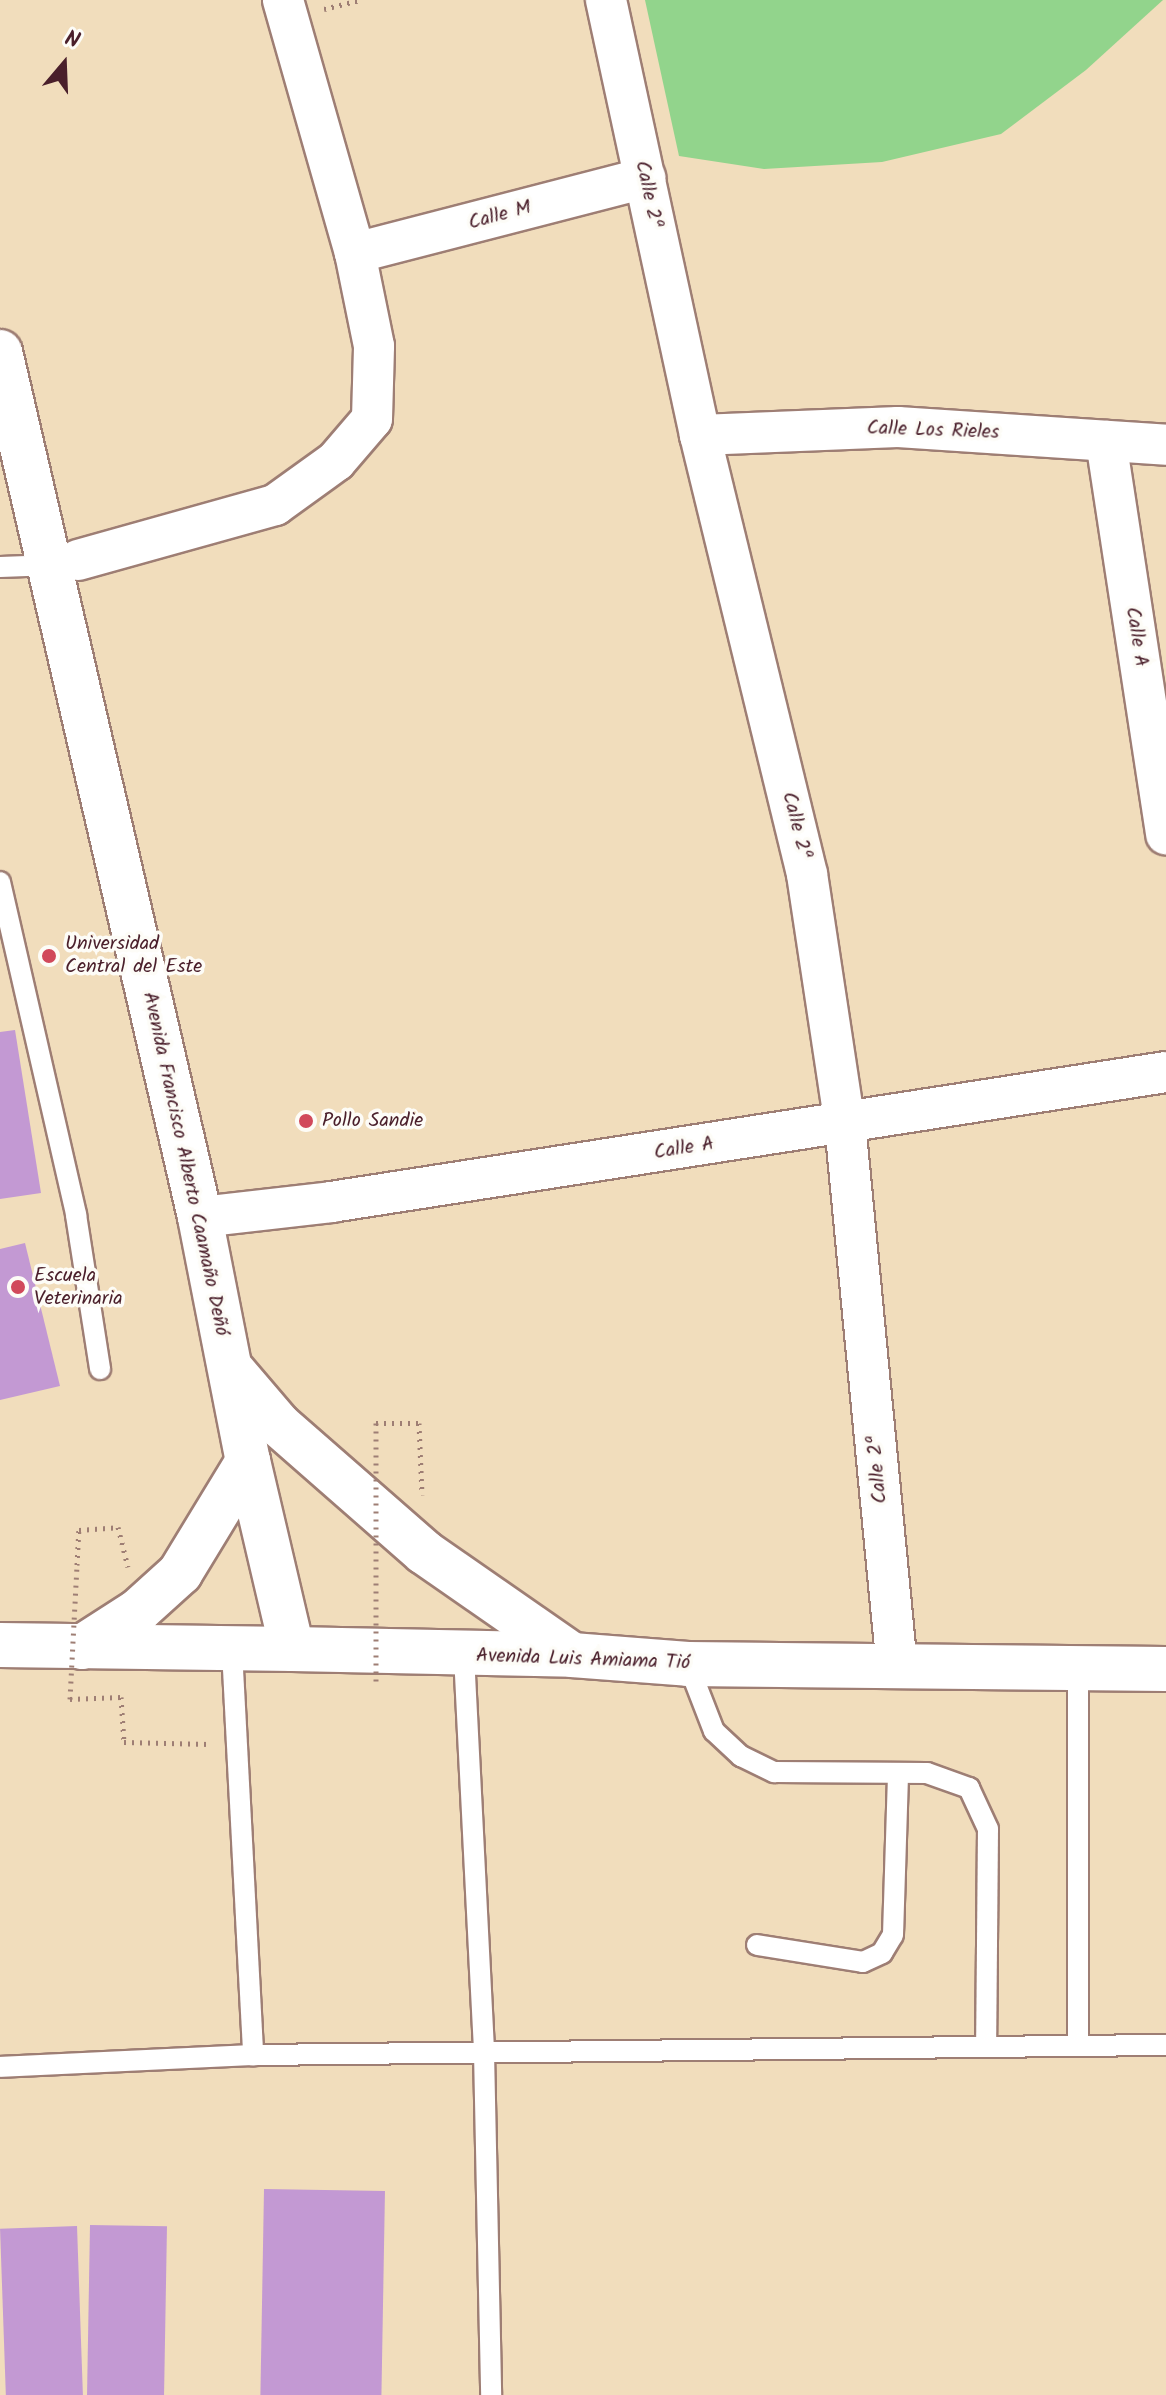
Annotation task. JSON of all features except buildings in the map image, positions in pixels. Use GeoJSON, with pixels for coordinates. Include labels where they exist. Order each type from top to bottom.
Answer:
{"type":"FeatureCollection","features":[{"type":"Feature","properties":{"kind":"main road","name":"Avenida Francisco Alberto Caamaño Deñó"},"geometry":{"type":"LineString","coordinates":[[0,352],[62,563],[200,1217],[248,1461],[292,1649]]}},
{"type":"Feature","properties":{"kind":"main road"},"geometry":{"type":"LineString","coordinates":[[229,1366],[279,1425],[424,1552],[572,1655]]}},
{"type":"Feature","properties":{"kind":"main road"},"geometry":{"type":"LineString","coordinates":[[82,1647],[138,1611],[180,1573],[248,1461]]}},
{"type":"Feature","properties":{"kind":"main road","name":"Avenida Luis Amiama Tió"},"geometry":{"type":"LineString","coordinates":[[0,1645],[572,1655],[688,1664],[1166,1669]]}},
{"type":"Feature","properties":{"kind":"street"},"geometry":{"type":"LineString","coordinates":[[62,563],[275,505],[336,461],[372,419],[374,346],[355,253],[283,0]]}},
{"type":"Feature","properties":{"kind":"street","name":"Calle 2ª"},"geometry":{"type":"LineString","coordinates":[[606,0],[700,435],[807,874],[845,1124],[897,1668]]}},
{"type":"Feature","properties":{"kind":"street","name":"Calle M"},"geometry":{"type":"LineString","coordinates":[[355,253],[645,178]]}},
{"type":"Feature","properties":{"kind":"street","name":"Calle Los Rieles"},"geometry":{"type":"LineString","coordinates":[[700,435],[898,427],[1166,445]]}},
{"type":"Feature","properties":{"kind":"street","name":"Calle A"},"geometry":{"type":"LineString","coordinates":[[1106,441],[1166,834]]}},
{"type":"Feature","properties":{"kind":"street","name":"Calle A"},"geometry":{"type":"LineString","coordinates":[[200,1217],[845,1124],[1166,1072]]}},
{"type":"Feature","properties":{"kind":"lane"},"geometry":{"type":"LineString","coordinates":[[0,567],[62,563]]}},
{"type":"Feature","properties":{"kind":"lane"},"geometry":{"type":"LineString","coordinates":[[0,882],[76,1215],[100,1369]]}},
{"type":"Feature","properties":{"kind":"lane"},"geometry":{"type":"LineString","coordinates":[[232,1650],[253,2055]]}},
{"type":"Feature","properties":{"kind":"lane"},"geometry":{"type":"LineString","coordinates":[[464,1655],[484,2052],[491,2395]]}},
{"type":"Feature","properties":{"kind":"lane"},"geometry":{"type":"LineString","coordinates":[[688,1664],[714,1731],[741,1756],[774,1772],[927,1773],[969,1788],[988,1829],[986,2047]]}},
{"type":"Feature","properties":{"kind":"lane"},"geometry":{"type":"LineString","coordinates":[[1078,1669],[1078,2046]]}},
{"type":"Feature","properties":{"kind":"lane"},"geometry":{"type":"LineString","coordinates":[[757,1945],[863,1962],[882,1953],[893,1935],[898,1773]]}},
{"type":"Feature","properties":{"kind":"lane"},"geometry":{"type":"LineString","coordinates":[[0,2067],[253,2055],[1166,2045]]}},
{"type":"Feature","properties":{"kind":"path"},"geometry":{"type":"LineString","coordinates":[[376,1687],[376,1423],[419,1423],[424,1552]]}},
{"type":"Feature","properties":{"kind":"path"},"geometry":{"type":"LineString","coordinates":[[118,1527],[79,1530],[70,1699],[121,1697],[124,1742],[238,1745]]}},
{"type":"Feature","properties":{"kind":"green space"},"geometry":{"type":"Polygon","coordinates":[[[645,0],[1163,0],[1086,70],[1001,134],[882,162],[764,169],[679,156],[645,0]]]}},
{"type":"Feature","properties":{"kind":"place","name":"Universidad Central del Este"},"geometry":{"type":"Point","coordinates":[49,956]}},
{"type":"Feature","properties":{"kind":"place","name":"Pollo Sandie"},"geometry":{"type":"Point","coordinates":[306,1121]}},
{"type":"Feature","properties":{"kind":"place","name":"Escuela Veterinaria"},"geometry":{"type":"Point","coordinates":[18,1287]}}]}
